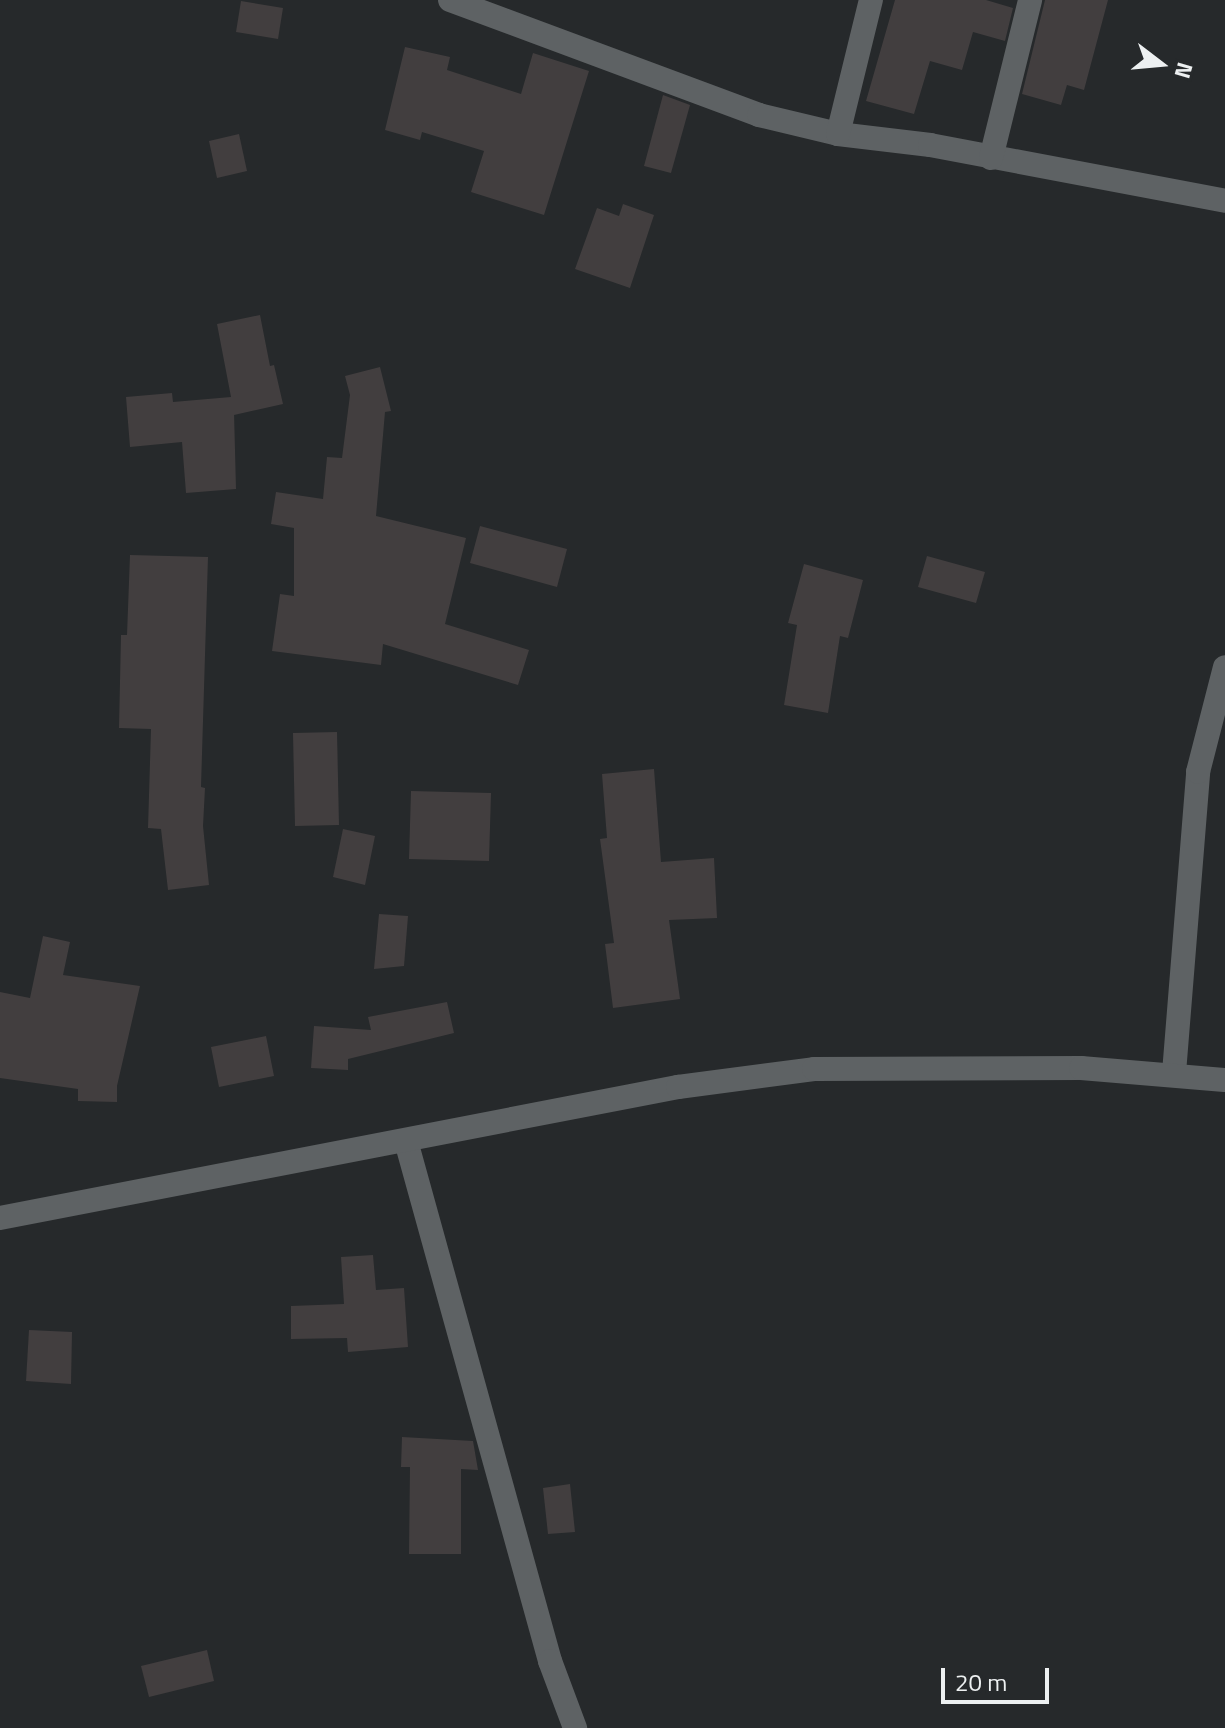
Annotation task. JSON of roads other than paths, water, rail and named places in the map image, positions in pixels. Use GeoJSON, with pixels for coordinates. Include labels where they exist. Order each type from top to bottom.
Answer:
{"type":"FeatureCollection","features":[{"type":"Feature","properties":{"kind":"street"},"geometry":{"type":"LineString","coordinates":[[450,0],[759,115],[838,134],[930,145],[1225,201]]}},
{"type":"Feature","properties":{"kind":"street"},"geometry":{"type":"LineString","coordinates":[[838,134],[871,0]]}},
{"type":"Feature","properties":{"kind":"street"},"geometry":{"type":"LineString","coordinates":[[991,158],[1030,0]]}},
{"type":"Feature","properties":{"kind":"street"},"geometry":{"type":"LineString","coordinates":[[1174,1073],[1198,772],[1225,667]]}},
{"type":"Feature","properties":{"kind":"street"},"geometry":{"type":"LineString","coordinates":[[0,1218],[678,1087],[814,1069],[1067,1068],[1174,1073],[1225,1080]]}},
{"type":"Feature","properties":{"kind":"street"},"geometry":{"type":"LineString","coordinates":[[406,1141],[546,1645],[575,1728]]}}]}
